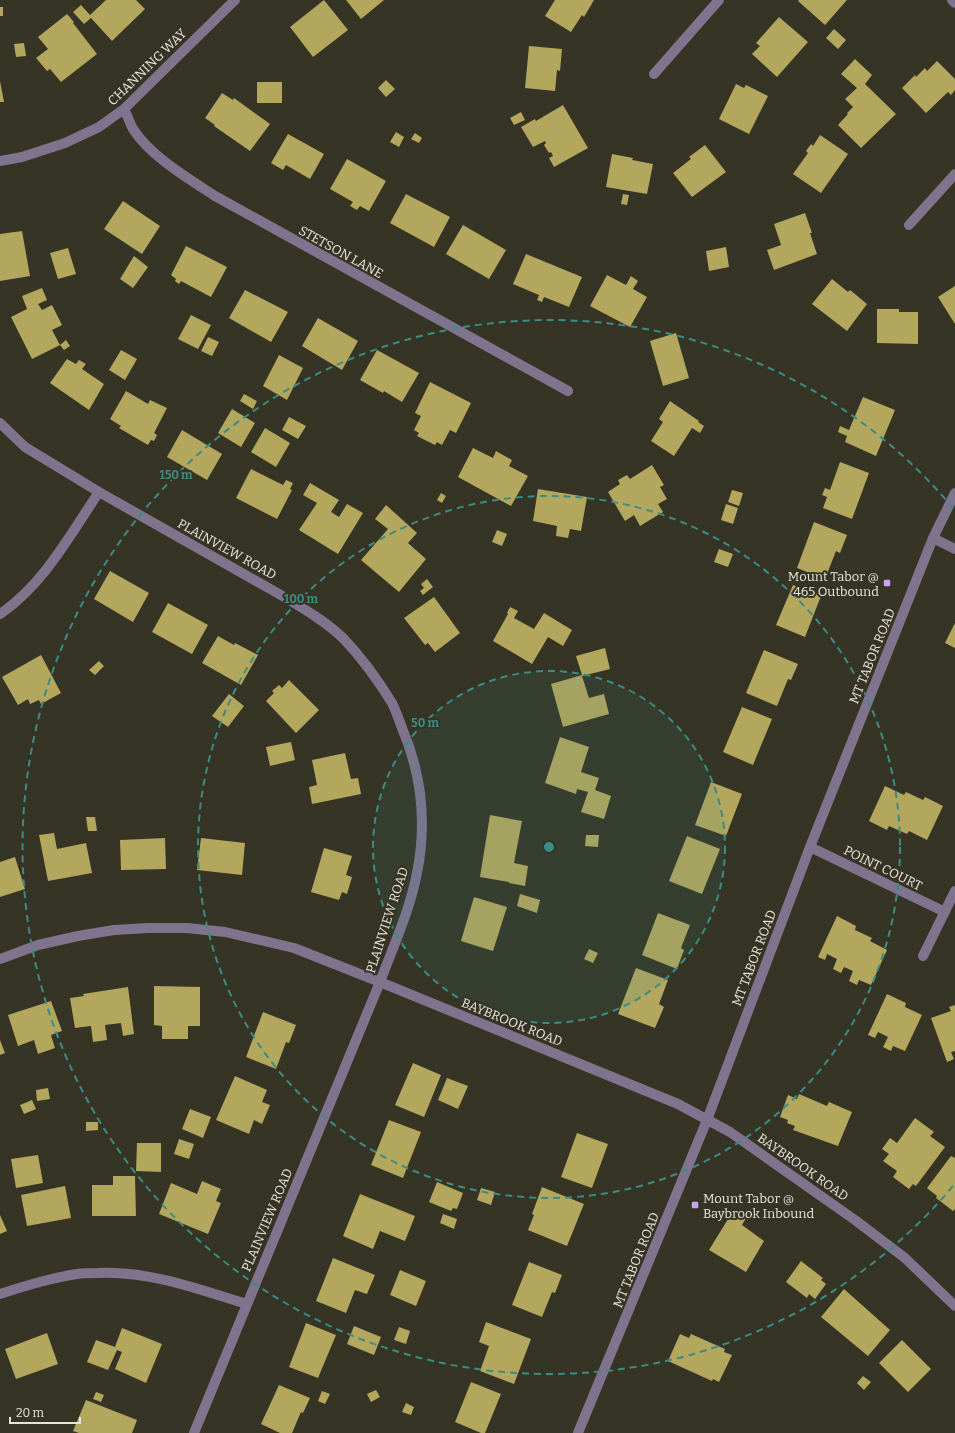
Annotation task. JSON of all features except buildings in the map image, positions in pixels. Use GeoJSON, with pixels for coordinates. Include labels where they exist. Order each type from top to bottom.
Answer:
{"type":"FeatureCollection","features":[{"type":"Feature","properties":{"kind":"street","name":"CHANNING WAY"},"geometry":{"type":"LineString","coordinates":[[0,161],[22,157],[65,143],[99,127],[124,109],[235,0]]}},
{"type":"Feature","properties":{"kind":"street"},"geometry":{"type":"LineString","coordinates":[[654,74],[719,0]]}},
{"type":"Feature","properties":{"kind":"street"},"geometry":{"type":"LineString","coordinates":[[952,0],[955,3]]}},
{"type":"Feature","properties":{"kind":"street","name":"STETSON LANE"},"geometry":{"type":"LineString","coordinates":[[124,109],[134,129],[145,144],[175,169],[215,196],[568,391]]}},
{"type":"Feature","properties":{"kind":"street"},"geometry":{"type":"LineString","coordinates":[[909,225],[955,174]]}},
{"type":"Feature","properties":{"kind":"street","name":"PLAINVIEW ROAD"},"geometry":{"type":"LineString","coordinates":[[0,423],[25,447],[99,492],[286,598],[314,615],[342,638],[369,669],[393,704],[407,738],[418,780],[423,811],[422,840],[417,874],[406,911],[380,982],[194,1433]]}},
{"type":"Feature","properties":{"kind":"street"},"geometry":{"type":"LineString","coordinates":[[0,614],[26,593],[46,570],[99,492]]}},
{"type":"Feature","properties":{"kind":"street","name":"MT TABOR ROAD"},"geometry":{"type":"LineString","coordinates":[[578,1433],[707,1120],[810,847],[933,538],[955,494]]}},
{"type":"Feature","properties":{"kind":"street"},"geometry":{"type":"LineString","coordinates":[[933,538],[955,549]]}},
{"type":"Feature","properties":{"kind":"street","name":"POINT COURT"},"geometry":{"type":"LineString","coordinates":[[810,847],[945,912]]}},
{"type":"Feature","properties":{"kind":"street"},"geometry":{"type":"LineString","coordinates":[[923,956],[955,891]]}},
{"type":"Feature","properties":{"kind":"street","name":"BAYBROOK ROAD"},"geometry":{"type":"LineString","coordinates":[[0,959],[38,945],[85,935],[114,930],[148,928],[187,928],[226,932],[294,948],[678,1104],[730,1132],[905,1258],[955,1306]]}},
{"type":"Feature","properties":{"kind":"street"},"geometry":{"type":"LineString","coordinates":[[0,1294],[39,1281],[78,1273],[116,1272],[157,1278],[246,1304]]}},
{"type":"Feature","properties":{"kind":"place","name":"Mount Tabor @ 465 Outbound"},"geometry":{"type":"Point","coordinates":[887,583]}},
{"type":"Feature","properties":{"kind":"place","name":"Mount Tabor @ Baybrook Inbound"},"geometry":{"type":"Point","coordinates":[695,1205]}}]}
